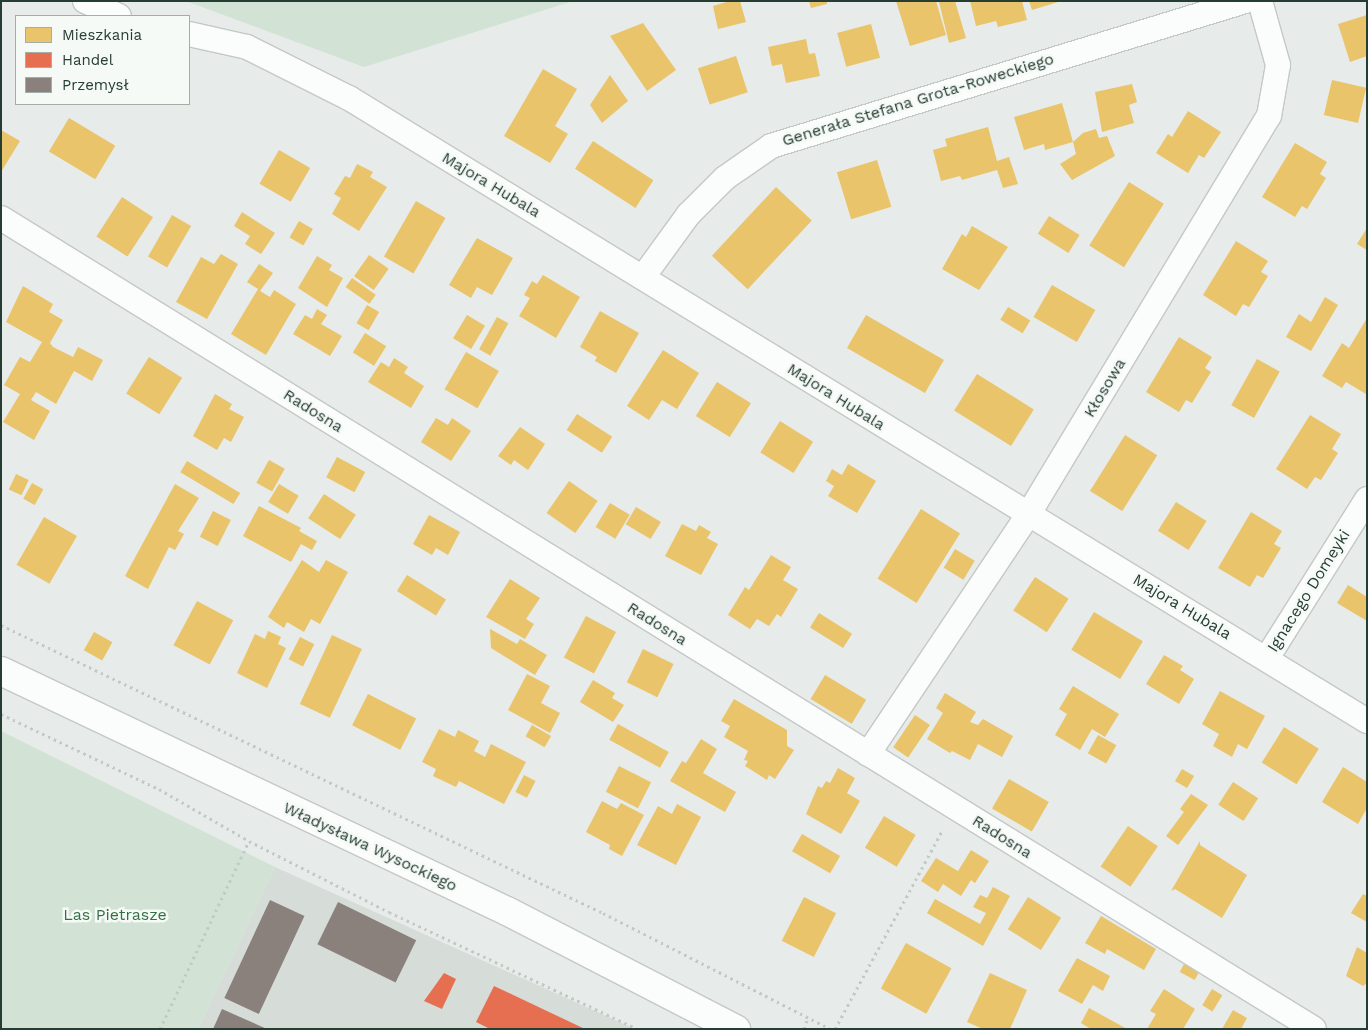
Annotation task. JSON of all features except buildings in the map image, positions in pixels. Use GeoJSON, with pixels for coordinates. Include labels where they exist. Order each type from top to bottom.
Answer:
{"type":"FeatureCollection","features":[{"type":"Feature","properties":{"kind":"street"},"geometry":{"type":"LineString","coordinates":[[85,1],[117,15]]}},
{"type":"Feature","properties":{"kind":"street","name":"Generała Stefana Grota-Roweckiego"},"geometry":{"type":"LineString","coordinates":[[643,277],[688,214],[725,178],[770,146],[1244,1]]}},
{"type":"Feature","properties":{"kind":"street","name":"Kłosowa"},"geometry":{"type":"LineString","coordinates":[[868,754],[1028,515],[1269,116],[1278,64],[1260,1]]}},
{"type":"Feature","properties":{"kind":"street","name":"Majora Hubala"},"geometry":{"type":"LineString","coordinates":[[190,34],[247,47],[304,73],[643,277],[1028,515],[1267,658],[1367,721]]}},
{"type":"Feature","properties":{"kind":"street","name":"Radosna"},"geometry":{"type":"LineString","coordinates":[[1,218],[1314,1029]]}},
{"type":"Feature","properties":{"kind":"street","name":"Ignacego Domeyki"},"geometry":{"type":"LineString","coordinates":[[1267,658],[1367,499]]}},
{"type":"Feature","properties":{"kind":"street","name":"Władysława Wysockiego"},"geometry":{"type":"LineString","coordinates":[[1,671],[507,912],[736,1029]]}},
{"type":"Feature","properties":{"kind":"path"},"geometry":{"type":"LineString","coordinates":[[1,625],[603,913],[833,1029],[954,807]]}},
{"type":"Feature","properties":{"kind":"path"},"geometry":{"type":"LineString","coordinates":[[1,714],[159,789],[249,841],[389,912],[638,1029]]}},
{"type":"Feature","properties":{"kind":"path"},"geometry":{"type":"LineString","coordinates":[[160,1029],[249,841]]}},
{"type":"Feature","properties":{"kind":"path"},"geometry":{"type":"LineString","coordinates":[[804,1029],[808,1017]]}},
{"type":"Feature","properties":{"kind":"shaded area"},"geometry":{"type":"Polygon","coordinates":[[[275,867],[635,1029],[198,1029],[275,867]]]}},
{"type":"Feature","properties":{"kind":"green space"},"geometry":{"type":"Polygon","coordinates":[[[186,1],[573,1],[364,67],[186,1]]]}},
{"type":"Feature","properties":{"kind":"green space","name":"Las Pietrasze"},"geometry":{"type":"Polygon","coordinates":[[[1,731],[275,867],[198,1029],[1,1029],[1,731]]]}}]}
